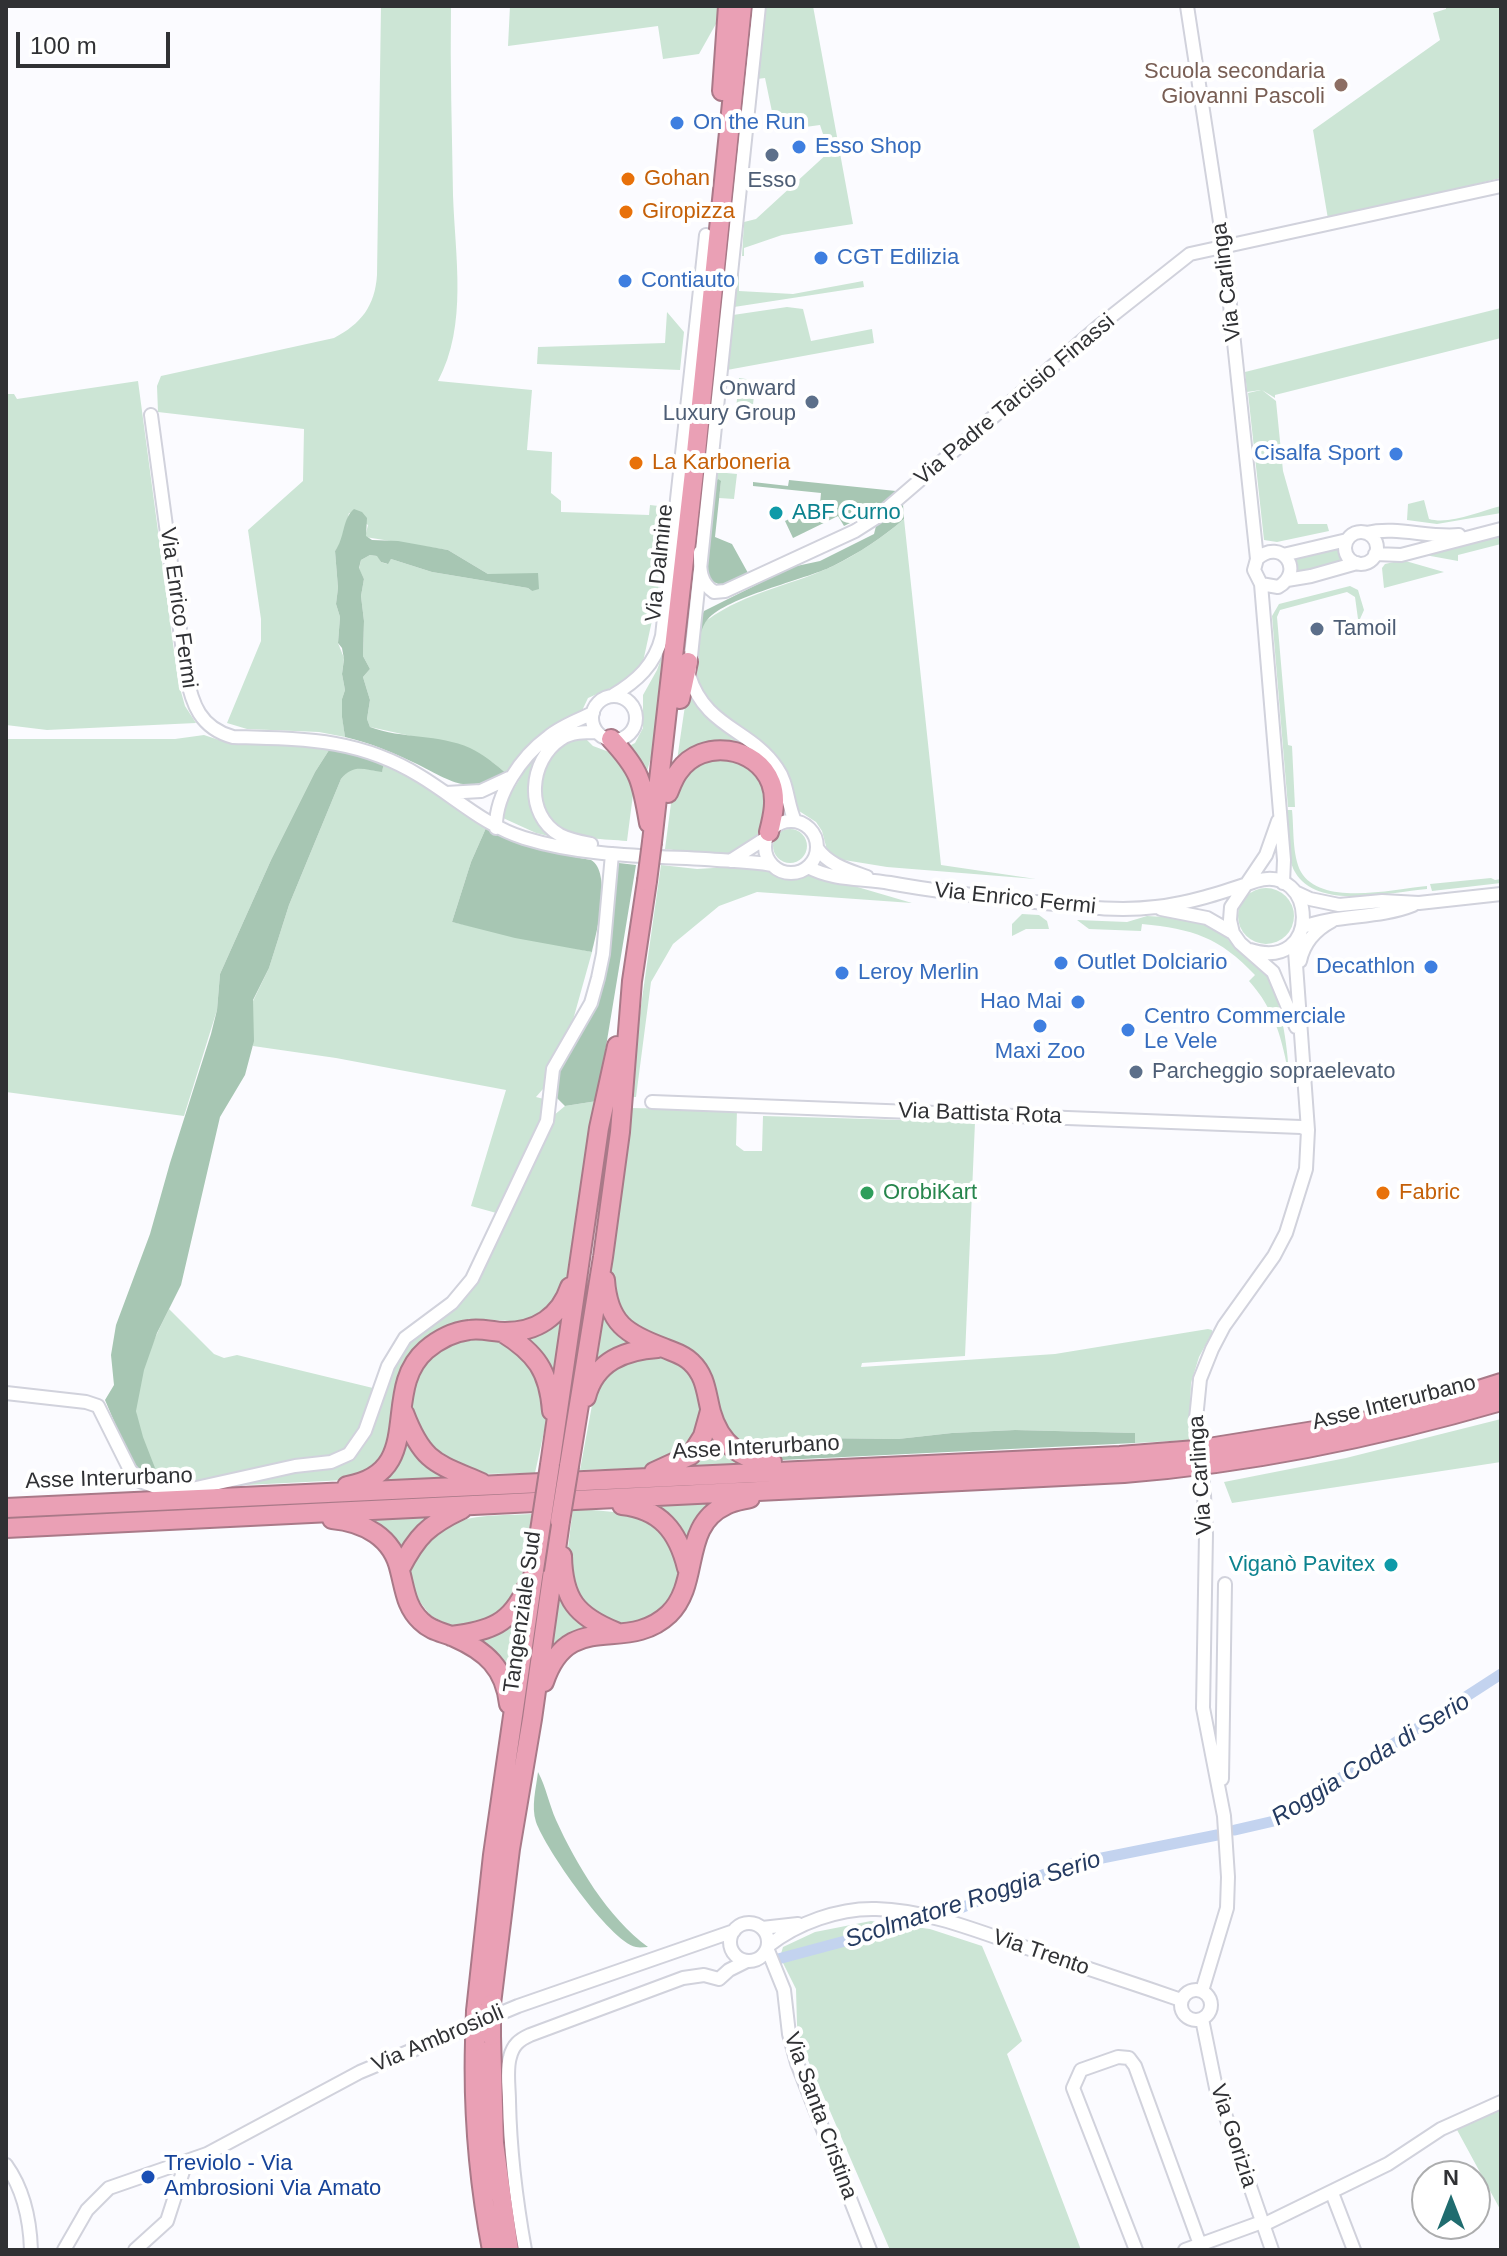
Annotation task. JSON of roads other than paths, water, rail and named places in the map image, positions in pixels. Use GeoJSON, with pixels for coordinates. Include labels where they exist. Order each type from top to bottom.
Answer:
{"type":"FeatureCollection","features":[{"type":"Feature","properties":{"kind":"highway"},"geometry":{"type":"LineString","coordinates":[[706,235],[728,6]]}},
{"type":"Feature","properties":{"kind":"highway","name":"Via Dalmine"},"geometry":{"type":"LineString","coordinates":[[632,981],[652,842],[693,487],[742,6]]}},
{"type":"Feature","properties":{"kind":"highway"},"geometry":{"type":"LineString","coordinates":[[652,842],[662,825],[688,662]]}},
{"type":"Feature","properties":{"kind":"highway"},"geometry":{"type":"LineString","coordinates":[[604,736],[634,765],[645,796],[652,842]]}},
{"type":"Feature","properties":{"kind":"highway"},"geometry":{"type":"LineString","coordinates":[[668,793],[677,772],[697,755],[725,750],[742,753],[763,769],[771,781],[775,798],[767,835]]}},
{"type":"Feature","properties":{"kind":"highway","name":"Tangenziale Sud"},"geometry":{"type":"LineString","coordinates":[[484,2007],[532,1719],[560,1521],[560,1466],[594,1159],[632,981]]}},
{"type":"Feature","properties":{"kind":"highway","name":"Tangenziale Sud"},"geometry":{"type":"LineString","coordinates":[[509,2250],[483,2039],[487,1900],[534,1570],[560,1466],[603,1257],[620,1132],[632,981]]}},
{"type":"Feature","properties":{"kind":"highway"},"geometry":{"type":"LineString","coordinates":[[273,1505],[371,1479],[393,1456],[400,1433],[405,1380],[417,1358],[442,1337],[470,1329],[502,1332],[536,1327],[563,1303],[573,1279],[584,1229]]}},
{"type":"Feature","properties":{"kind":"highway"},"geometry":{"type":"LineString","coordinates":[[603,1257],[606,1298],[615,1318],[630,1333],[684,1356],[699,1371],[707,1390],[710,1411],[723,1436],[751,1461],[773,1462],[784,1470]]}},
{"type":"Feature","properties":{"kind":"highway"},"geometry":{"type":"LineString","coordinates":[[502,1332],[524,1346],[544,1372],[551,1398],[560,1466]]}},
{"type":"Feature","properties":{"kind":"highway"},"geometry":{"type":"LineString","coordinates":[[560,1466],[588,1390],[600,1370],[620,1354],[664,1348]]}},
{"type":"Feature","properties":{"kind":"highway","name":"Asse Interurbano"},"geometry":{"type":"LineString","coordinates":[[6,1528],[488,1485],[1196,1450],[1406,1413],[1501,1383]]}},
{"type":"Feature","properties":{"kind":"highway","name":"Asse Interurbano"},"geometry":{"type":"LineString","coordinates":[[6,1508],[472,1504],[1124,1473],[1200,1467],[1344,1442],[1501,1401]]}},
{"type":"Feature","properties":{"kind":"highway"},"geometry":{"type":"LineString","coordinates":[[402,1407],[412,1433],[431,1459],[440,1466],[488,1485]]}},
{"type":"Feature","properties":{"kind":"highway"},"geometry":{"type":"LineString","coordinates":[[645,1478],[691,1455],[703,1436],[710,1411]]}},
{"type":"Feature","properties":{"kind":"highway"},"geometry":{"type":"LineString","coordinates":[[532,1719],[549,1668],[561,1650],[580,1638],[641,1631],[661,1621],[677,1604],[688,1574],[693,1544],[704,1522],[725,1505],[773,1489]]}},
{"type":"Feature","properties":{"kind":"highway"},"geometry":{"type":"LineString","coordinates":[[577,1500],[636,1506],[656,1514],[675,1534],[688,1574]]}},
{"type":"Feature","properties":{"kind":"highway"},"geometry":{"type":"LineString","coordinates":[[400,1569],[415,1540],[434,1522],[472,1504]]}},
{"type":"Feature","properties":{"kind":"highway"},"geometry":{"type":"LineString","coordinates":[[273,1505],[366,1526],[386,1543],[400,1569],[402,1588],[409,1606],[420,1621],[435,1632],[451,1636],[482,1652],[497,1667],[507,1686],[512,1727]]}},
{"type":"Feature","properties":{"kind":"highway"},"geometry":{"type":"LineString","coordinates":[[560,1521],[566,1591],[572,1603],[590,1619],[617,1632]]}},
{"type":"Feature","properties":{"kind":"highway"},"geometry":{"type":"LineString","coordinates":[[451,1636],[479,1632],[509,1616],[522,1598],[534,1570]]}},
{"type":"Feature","properties":{"kind":"highway","name":"Tangenziale Sud"},"geometry":{"type":"LineString","coordinates":[[483,2039],[474,2083],[483,2203],[492,2250]]}},
{"type":"Feature","properties":{"kind":"street"},"geometry":{"type":"LineString","coordinates":[[730,861],[780,823],[795,821],[778,769],[768,757],[710,713],[701,702],[689,675],[688,662],[759,6]]}},
{"type":"Feature","properties":{"kind":"street","name":"Via Carlinga"},"geometry":{"type":"LineString","coordinates":[[1187,6],[1224,248],[1257,559],[1255,575],[1261,584],[1284,860],[1283,883]]}},
{"type":"Feature","properties":{"kind":"street","name":"Via Padre Tarcisio Finassi"},"geometry":{"type":"LineString","coordinates":[[700,552],[701,574],[710,590],[725,591],[866,525],[1099,326],[1190,254],[1501,186]]}},
{"type":"Feature","properties":{"kind":"street"},"geometry":{"type":"LineString","coordinates":[[6,1393],[98,1406],[130,1470],[140,1481],[158,1488],[187,1490],[295,1466],[331,1462],[349,1454],[365,1431],[388,1366],[405,1338],[452,1303],[472,1279],[547,1121],[553,1069],[591,1003],[598,978],[612,854],[592,844],[560,835],[547,825],[535,794],[537,768],[552,746],[563,737],[582,732],[618,739],[630,733],[636,721],[636,694],[662,636],[706,235]]}},
{"type":"Feature","properties":{"kind":"street","name":"Via Enrico Fermi"},"geometry":{"type":"LineString","coordinates":[[151,415],[191,700],[199,716],[221,734],[306,739],[354,746],[386,758],[446,793],[496,828],[555,846],[612,854],[772,865],[785,873],[808,867],[842,879],[1090,908],[1154,907],[1210,897],[1247,885]]}},
{"type":"Feature","properties":{"kind":"street"},"geometry":{"type":"LineString","coordinates":[[1283,555],[1347,540],[1353,534],[1385,529],[1447,536],[1486,533]]}},
{"type":"Feature","properties":{"kind":"street"},"geometry":{"type":"LineString","coordinates":[[1261,584],[1272,588],[1287,580],[1366,562],[1375,554],[1401,555],[1501,529]]}},
{"type":"Feature","properties":{"kind":"street"},"geometry":{"type":"LineString","coordinates":[[1366,533],[1374,539],[1375,554]]}},
{"type":"Feature","properties":{"kind":"street"},"geometry":{"type":"LineString","coordinates":[[1347,540],[1346,554],[1357,563]]}},
{"type":"Feature","properties":{"kind":"street"},"geometry":{"type":"LineString","coordinates":[[1257,559],[1272,551],[1283,555],[1290,564],[1287,580]]}},
{"type":"Feature","properties":{"kind":"street"},"geometry":{"type":"LineString","coordinates":[[604,736],[592,719],[600,701],[638,679],[650,664]]}},
{"type":"Feature","properties":{"kind":"street"},"geometry":{"type":"LineString","coordinates":[[612,696],[625,699],[635,714]]}},
{"type":"Feature","properties":{"kind":"street"},"geometry":{"type":"LineString","coordinates":[[496,828],[499,800],[537,746],[547,737],[593,713]]}},
{"type":"Feature","properties":{"kind":"street"},"geometry":{"type":"LineString","coordinates":[[446,793],[481,791],[515,775]]}},
{"type":"Feature","properties":{"kind":"street","name":"Via Carlinga"},"geometry":{"type":"LineString","coordinates":[[1279,818],[1266,855],[1247,885],[1237,894],[1231,907],[1230,920],[1233,933],[1273,972],[1301,1041]]}},
{"type":"Feature","properties":{"kind":"street","name":"Via Enrico Fermi"},"geometry":{"type":"LineString","coordinates":[[795,821],[813,833],[824,858],[878,881]]}},
{"type":"Feature","properties":{"kind":"street"},"geometry":{"type":"LineString","coordinates":[[767,835],[765,853],[772,865]]}},
{"type":"Feature","properties":{"kind":"street"},"geometry":{"type":"LineString","coordinates":[[808,867],[817,848]]}},
{"type":"Feature","properties":{"kind":"street"},"geometry":{"type":"LineString","coordinates":[[1247,885],[1271,879],[1310,899],[1339,905],[1382,901],[1419,903],[1501,894]]}},
{"type":"Feature","properties":{"kind":"street","name":"Via Carlinga"},"geometry":{"type":"LineString","coordinates":[[1226,1838],[1203,1708],[1204,1495],[1196,1419],[1200,1379],[1212,1349],[1224,1326],[1274,1256],[1286,1233],[1306,1169],[1308,1130],[1297,972],[1304,909],[1295,892]]}},
{"type":"Feature","properties":{"kind":"street"},"geometry":{"type":"LineString","coordinates":[[1250,950],[1262,954],[1275,953],[1287,948],[1300,933],[1339,918],[1398,911],[1419,903]]}},
{"type":"Feature","properties":{"kind":"street","name":"Via Enrico Fermi"},"geometry":{"type":"LineString","coordinates":[[1154,907],[1207,918],[1233,933]]}},
{"type":"Feature","properties":{"kind":"street","name":"Via Carlinga"},"geometry":{"type":"LineString","coordinates":[[1297,972],[1303,948],[1311,936],[1339,918]]}},
{"type":"Feature","properties":{"kind":"street","name":"Via Battista Rota"},"geometry":{"type":"LineString","coordinates":[[652,1102],[1049,1116],[1301,1127],[1308,1130]]}},
{"type":"Feature","properties":{"kind":"street"},"geometry":{"type":"LineString","coordinates":[[1220,1794],[1225,1713],[1225,1584]]}},
{"type":"Feature","properties":{"kind":"street","name":"Via Gorizia"},"geometry":{"type":"LineString","coordinates":[[1226,1838],[1227,1908],[1202,1991],[1207,1994],[1211,2005],[1207,2016],[1202,2019],[1216,2088],[1272,2250]]}},
{"type":"Feature","properties":{"kind":"street","name":"Via Trento"},"geometry":{"type":"LineString","coordinates":[[767,1947],[784,1933],[805,1924],[875,1909],[963,1926],[1181,2000]]}},
{"type":"Feature","properties":{"kind":"street"},"geometry":{"type":"LineString","coordinates":[[525,2250],[511,2156],[509,2061],[519,2040],[683,1978],[704,1975],[719,1979],[743,1956],[767,1947],[767,1936],[762,1928],[747,1923],[734,1931],[731,1941],[743,1956]]}},
{"type":"Feature","properties":{"kind":"street","name":"Via Trento"},"geometry":{"type":"LineString","coordinates":[[762,1928],[805,1924]]}},
{"type":"Feature","properties":{"kind":"street","name":"Via Ambrosioli"},"geometry":{"type":"LineString","coordinates":[[64,2250],[90,2206],[106,2190],[211,2152],[376,2065],[518,2006],[734,1931]]}},
{"type":"Feature","properties":{"kind":"street"},"geometry":{"type":"LineString","coordinates":[[702,1943],[743,1956],[780,1981]]}},
{"type":"Feature","properties":{"kind":"street","name":"Via Santa Cristina"},"geometry":{"type":"LineString","coordinates":[[767,1947],[787,1999],[789,2034],[797,2063],[870,2250]]}},
{"type":"Feature","properties":{"kind":"street"},"geometry":{"type":"LineString","coordinates":[[1202,1991],[1192,1990],[1181,2000],[1182,2012],[1186,2016],[1202,2019]]}},
{"type":"Feature","properties":{"kind":"street"},"geometry":{"type":"LineString","coordinates":[[1136,2250],[1073,2088],[1081,2070],[1118,2057],[1129,2058],[1135,2066],[1201,2247]]}},
{"type":"Feature","properties":{"kind":"street"},"geometry":{"type":"LineString","coordinates":[[1185,2250],[1262,2224],[1332,2193],[1388,2164],[1441,2129],[1501,2102]]}},
{"type":"Feature","properties":{"kind":"street"},"geometry":{"type":"LineString","coordinates":[[135,2250],[167,2221],[186,2162]]}},
{"type":"Feature","properties":{"kind":"street"},"geometry":{"type":"LineString","coordinates":[[6,2165],[24,2202],[31,2250]]}},
{"type":"Feature","properties":{"kind":"street"},"geometry":{"type":"LineString","coordinates":[[1332,2193],[1354,2250]]}},
{"type":"Feature","properties":{"kind":"waterway","name":"Scolmatore Roggia Serio"},"geometry":{"type":"LineString","coordinates":[[1235,1830],[1274,1821],[1501,1674]]}},
{"type":"Feature","properties":{"kind":"waterway","name":"Scolmatore Roggia Serio"},"geometry":{"type":"LineString","coordinates":[[778,1959],[946,1914],[1067,1865],[1217,1835]]}},
{"type":"Feature","properties":{"kind":"place","name":"Scuola secondaria Giovanni Pascoli"},"geometry":{"type":"Point","coordinates":[1341,85]}},
{"type":"Feature","properties":{"kind":"place","name":"On the Run"},"geometry":{"type":"Point","coordinates":[677,123]}},
{"type":"Feature","properties":{"kind":"place","name":"Esso Shop"},"geometry":{"type":"Point","coordinates":[799,147]}},
{"type":"Feature","properties":{"kind":"place","name":"Esso"},"geometry":{"type":"Point","coordinates":[772,155]}},
{"type":"Feature","properties":{"kind":"place","name":"Gohan"},"geometry":{"type":"Point","coordinates":[628,179]}},
{"type":"Feature","properties":{"kind":"place","name":"Giropizza"},"geometry":{"type":"Point","coordinates":[626,212]}},
{"type":"Feature","properties":{"kind":"place","name":"CGT Edilizia"},"geometry":{"type":"Point","coordinates":[821,258]}},
{"type":"Feature","properties":{"kind":"place","name":"Contiauto"},"geometry":{"type":"Point","coordinates":[625,281]}},
{"type":"Feature","properties":{"kind":"place","name":"Onward Luxury Group"},"geometry":{"type":"Point","coordinates":[812,402]}},
{"type":"Feature","properties":{"kind":"place","name":"Cisalfa Sport"},"geometry":{"type":"Point","coordinates":[1396,454]}},
{"type":"Feature","properties":{"kind":"place","name":"La Karboneria"},"geometry":{"type":"Point","coordinates":[636,463]}},
{"type":"Feature","properties":{"kind":"place","name":"ABF Curno"},"geometry":{"type":"Point","coordinates":[776,513]}},
{"type":"Feature","properties":{"kind":"place","name":"Tamoil"},"geometry":{"type":"Point","coordinates":[1317,629]}},
{"type":"Feature","properties":{"kind":"place","name":"Outlet Dolciario"},"geometry":{"type":"Point","coordinates":[1061,963]}},
{"type":"Feature","properties":{"kind":"place","name":"Decathlon"},"geometry":{"type":"Point","coordinates":[1431,967]}},
{"type":"Feature","properties":{"kind":"place","name":"Leroy Merlin"},"geometry":{"type":"Point","coordinates":[842,973]}},
{"type":"Feature","properties":{"kind":"place","name":"Hao Mai"},"geometry":{"type":"Point","coordinates":[1078,1002]}},
{"type":"Feature","properties":{"kind":"place","name":"Maxi Zoo"},"geometry":{"type":"Point","coordinates":[1040,1026]}},
{"type":"Feature","properties":{"kind":"place","name":"Centro Commerciale Le Vele"},"geometry":{"type":"Point","coordinates":[1128,1030]}},
{"type":"Feature","properties":{"kind":"place","name":"Parcheggio sopraelevato"},"geometry":{"type":"Point","coordinates":[1136,1072]}},
{"type":"Feature","properties":{"kind":"place","name":"OrobiKart"},"geometry":{"type":"Point","coordinates":[867,1193]}},
{"type":"Feature","properties":{"kind":"place","name":"Fabric"},"geometry":{"type":"Point","coordinates":[1383,1193]}},
{"type":"Feature","properties":{"kind":"place","name":"Viganò Pavitex"},"geometry":{"type":"Point","coordinates":[1391,1565]}},
{"type":"Feature","properties":{"kind":"place","name":"Treviolo - Via Ambrosioni Via Amato"},"geometry":{"type":"Point","coordinates":[148,2177]}},
{"type":"Feature","properties":{"kind":"water label","name":"Roggia Coda di Serio"},"geometry":{"type":"Point","coordinates":[1371,1760]}}]}
